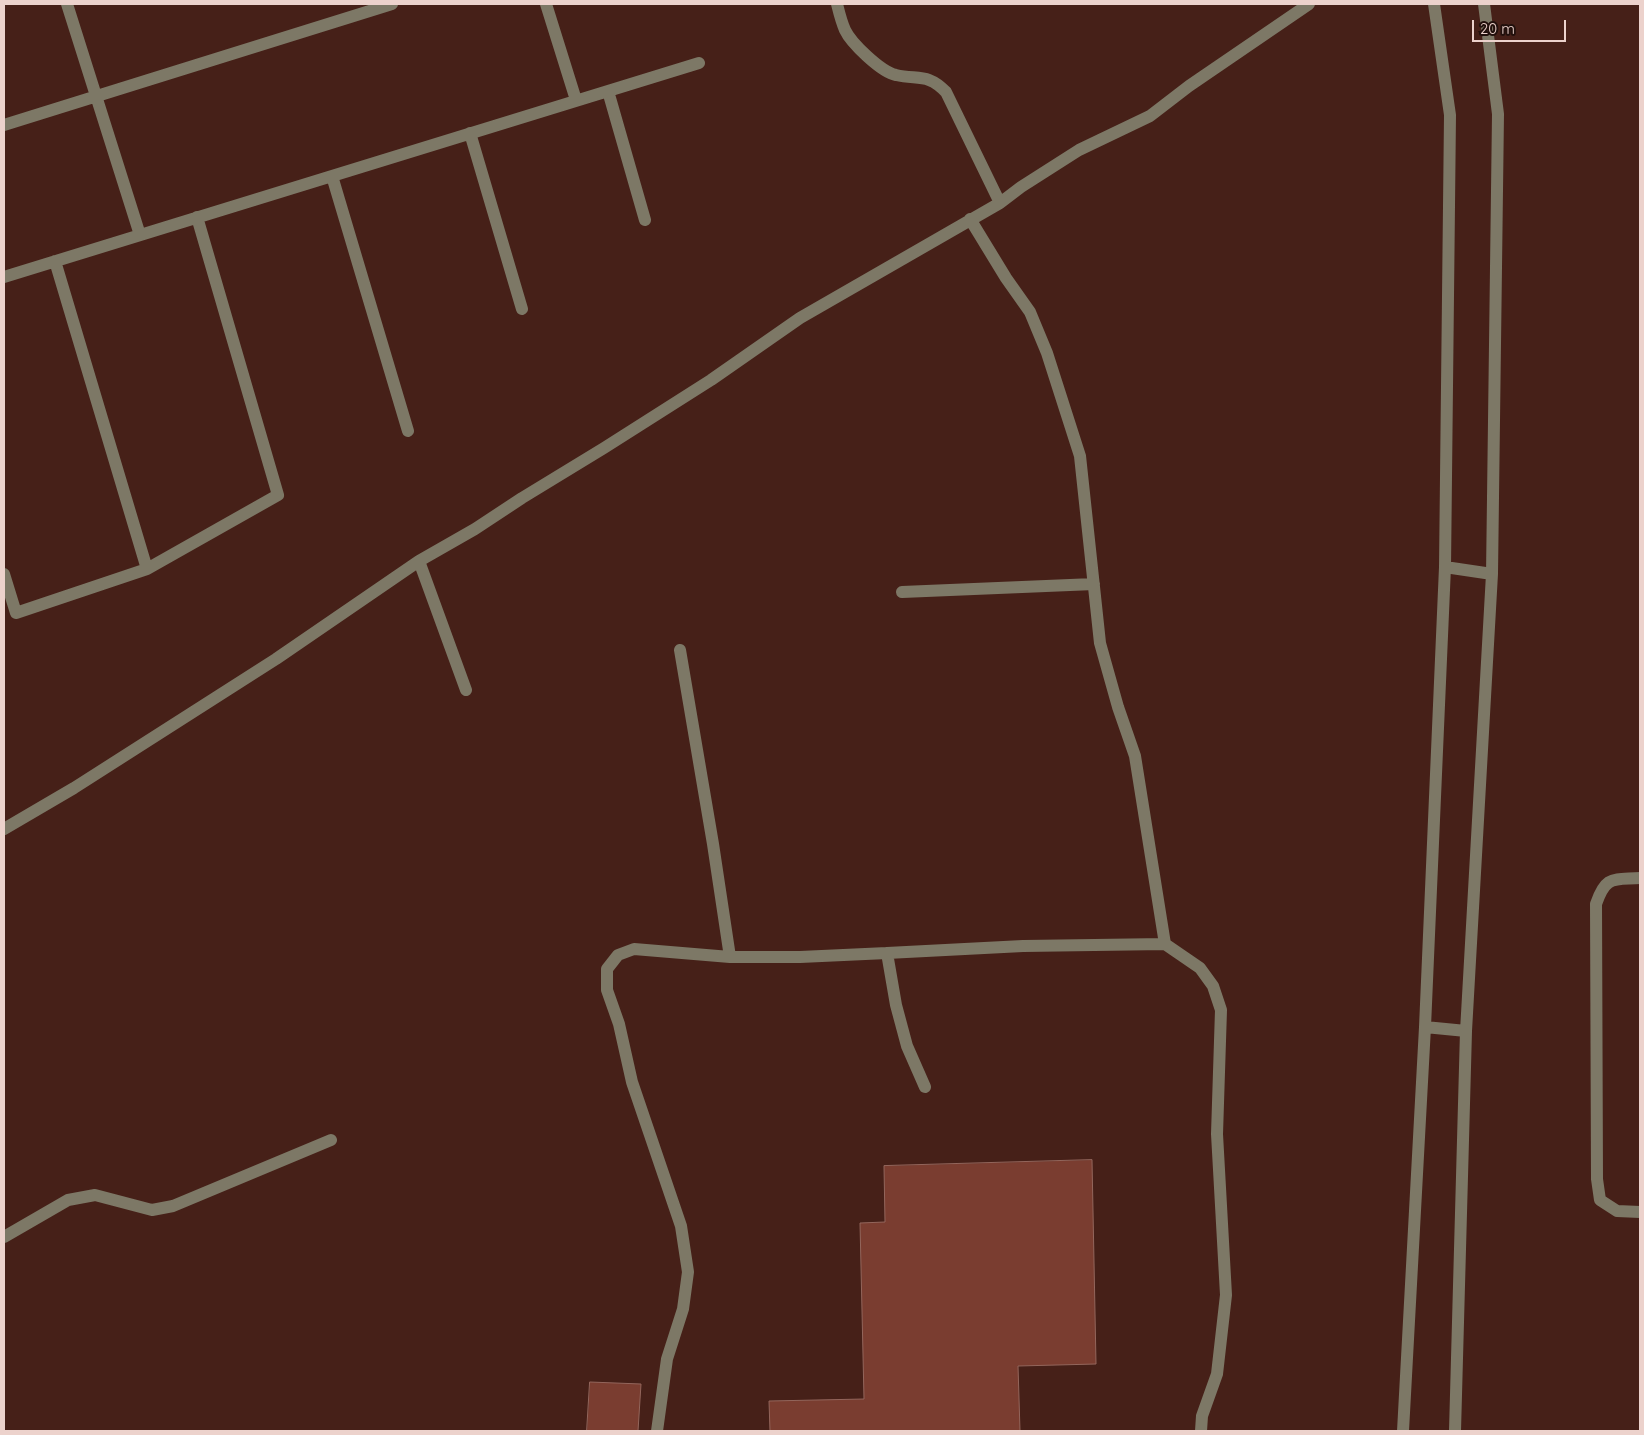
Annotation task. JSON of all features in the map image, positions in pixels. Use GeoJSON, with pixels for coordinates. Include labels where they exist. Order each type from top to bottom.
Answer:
{"type":"FeatureCollection","features":[{"type":"Feature","properties":{"kind":"street"},"geometry":{"type":"LineString","coordinates":[[67,4],[140,235]]}},
{"type":"Feature","properties":{"kind":"street"},"geometry":{"type":"LineString","coordinates":[[4,125],[392,4]]}},
{"type":"Feature","properties":{"kind":"street"},"geometry":{"type":"LineString","coordinates":[[546,4],[576,100]]}},
{"type":"Feature","properties":{"kind":"street"},"geometry":{"type":"LineString","coordinates":[[836,4],[846,31],[869,59],[894,75],[924,78],[937,83],[946,92],[1000,203]]}},
{"type":"Feature","properties":{"kind":"street"},"geometry":{"type":"LineString","coordinates":[[4,829],[74,788],[276,659],[419,561],[475,529],[604,448],[710,380],[800,318],[1000,203],[1079,150],[1150,116],[1188,86],[1309,4]]}},
{"type":"Feature","properties":{"kind":"street"},"geometry":{"type":"LineString","coordinates":[[1403,1431],[1425,1027],[1445,567],[1450,115],[1434,4]]}},
{"type":"Feature","properties":{"kind":"street"},"geometry":{"type":"LineString","coordinates":[[1455,1431],[1466,1031],[1492,574],[1498,114],[1484,4]]}},
{"type":"Feature","properties":{"kind":"street"},"geometry":{"type":"LineString","coordinates":[[4,277],[699,63]]}},
{"type":"Feature","properties":{"kind":"street"},"geometry":{"type":"LineString","coordinates":[[608,91],[645,220]]}},
{"type":"Feature","properties":{"kind":"street"},"geometry":{"type":"LineString","coordinates":[[470,134],[522,309]]}},
{"type":"Feature","properties":{"kind":"street"},"geometry":{"type":"LineString","coordinates":[[332,176],[408,431]]}},
{"type":"Feature","properties":{"kind":"street"},"geometry":{"type":"LineString","coordinates":[[4,574],[16,613],[147,569],[278,495],[197,218]]}},
{"type":"Feature","properties":{"kind":"street"},"geometry":{"type":"LineString","coordinates":[[970,219],[1006,278],[1030,312],[1046,353],[1080,456],[1100,643],[1118,707],[1135,756],[1165,944]]}},
{"type":"Feature","properties":{"kind":"street"},"geometry":{"type":"LineString","coordinates":[[55,261],[147,569]]}},
{"type":"Feature","properties":{"kind":"street"},"geometry":{"type":"LineString","coordinates":[[419,561],[466,690]]}},
{"type":"Feature","properties":{"kind":"street"},"geometry":{"type":"LineString","coordinates":[[1445,567],[1492,574]]}},
{"type":"Feature","properties":{"kind":"street"},"geometry":{"type":"LineString","coordinates":[[902,592],[1094,584]]}},
{"type":"Feature","properties":{"kind":"street"},"geometry":{"type":"LineString","coordinates":[[680,650],[730,957]]}},
{"type":"Feature","properties":{"kind":"street"},"geometry":{"type":"LineString","coordinates":[[1640,878],[1612,880],[1605,885],[1596,904],[1597,1179],[1600,1200],[1617,1211],[1640,1212]]}},
{"type":"Feature","properties":{"kind":"street"},"geometry":{"type":"LineString","coordinates":[[657,1431],[668,1359],[683,1309],[688,1272],[681,1226],[632,1082],[619,1024],[607,990],[607,969],[618,955],[634,949],[730,957],[800,957],[1023,946],[1165,944],[1200,968],[1213,986],[1221,1010],[1216,1134],[1226,1295],[1217,1374],[1202,1416],[1200,1431]]}},
{"type":"Feature","properties":{"kind":"street"},"geometry":{"type":"LineString","coordinates":[[887,953],[896,1005],[907,1046],[926,1087]]}},
{"type":"Feature","properties":{"kind":"street"},"geometry":{"type":"LineString","coordinates":[[1425,1027],[1466,1031]]}},
{"type":"Feature","properties":{"kind":"street"},"geometry":{"type":"LineString","coordinates":[[4,1237],[68,1200],[95,1195],[152,1210],[173,1206],[331,1140]]}},
{"type":"Feature","properties":{"kind":"building"},"geometry":{"type":"Polygon","coordinates":[[[1092,1160],[1096,1364],[1018,1366],[1020,1431],[770,1431],[769,1401],[864,1399],[860,1223],[885,1222],[884,1166],[1092,1160]]]}},
{"type":"Feature","properties":{"kind":"building"},"geometry":{"type":"Polygon","coordinates":[[[590,1382],[641,1384],[638,1431],[587,1431],[590,1382]]]}}]}
